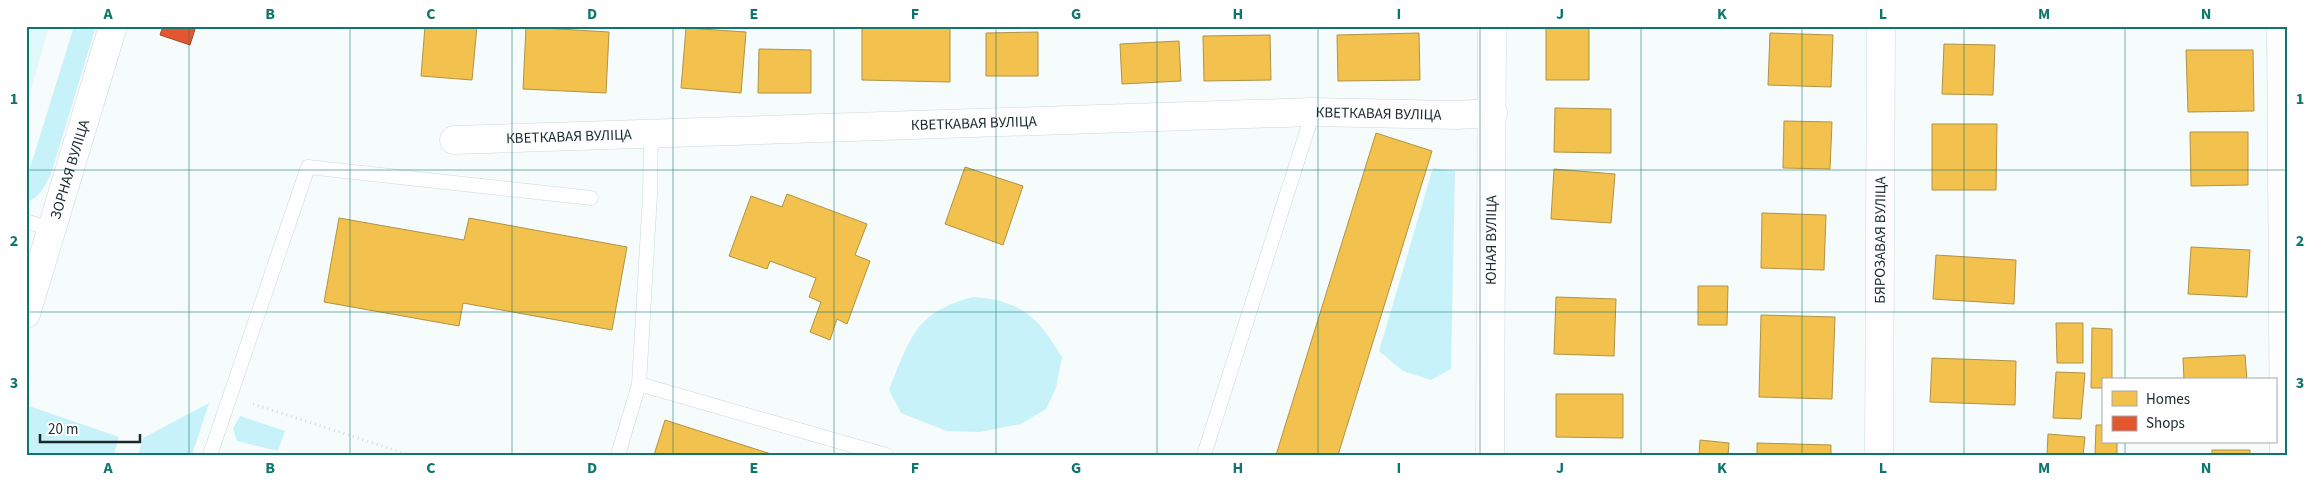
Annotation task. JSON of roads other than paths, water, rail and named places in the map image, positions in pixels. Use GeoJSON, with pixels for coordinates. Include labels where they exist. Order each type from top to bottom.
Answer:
{"type":"FeatureCollection","features":[{"type":"Feature","properties":{"kind":"street","name":"ЗОРНАЯ ВУЛІЦА"},"geometry":{"type":"LineString","coordinates":[[26,314],[114,26]]}},
{"type":"Feature","properties":{"kind":"street","name":"ЮНАЯ ВУЛІЦА"},"geometry":{"type":"LineString","coordinates":[[1490,455],[1492,26]]}},
{"type":"Feature","properties":{"kind":"street","name":"БЯРОЗАВАЯ ВУЛІЦА"},"geometry":{"type":"LineString","coordinates":[[1879,455],[1881,26]]}},
{"type":"Feature","properties":{"kind":"street"},"geometry":{"type":"LineString","coordinates":[[2280,26],[2284,455]]}},
{"type":"Feature","properties":{"kind":"street","name":"КВЕТКАВАЯ ВУЛІЦА"},"geometry":{"type":"LineString","coordinates":[[454,140],[1313,112],[1456,115],[1493,113]]}},
{"type":"Feature","properties":{"kind":"lane"},"geometry":{"type":"LineString","coordinates":[[1204,455],[1313,112]]}},
{"type":"Feature","properties":{"kind":"lane"},"geometry":{"type":"LineString","coordinates":[[618,455],[639,384],[650,195],[651,133]]}},
{"type":"Feature","properties":{"kind":"lane"},"geometry":{"type":"LineString","coordinates":[[210,455],[228,397],[308,167],[590,198]]}},
{"type":"Feature","properties":{"kind":"lane"},"geometry":{"type":"LineString","coordinates":[[26,221],[52,230]]}},
{"type":"Feature","properties":{"kind":"lane"},"geometry":{"type":"LineString","coordinates":[[639,384],[886,455]]}}]}
